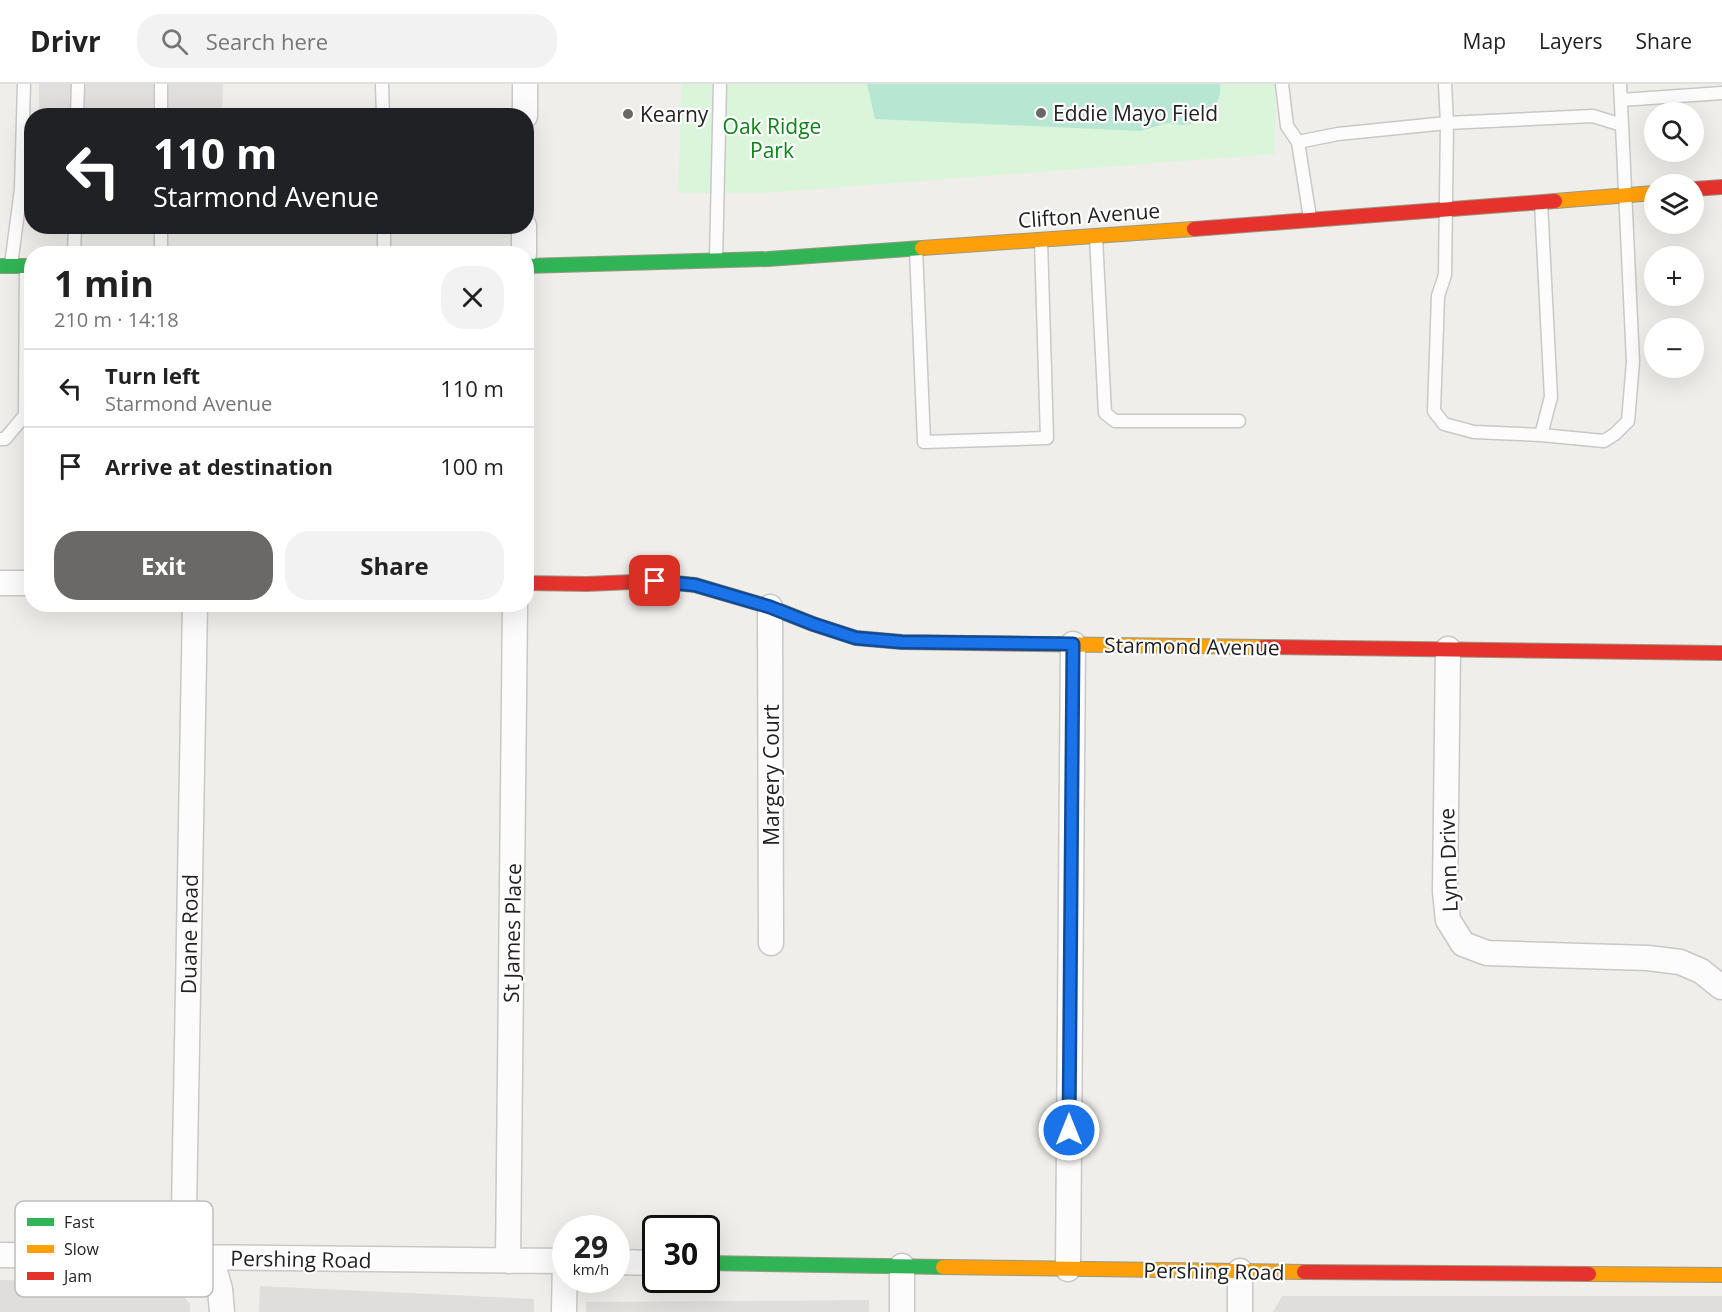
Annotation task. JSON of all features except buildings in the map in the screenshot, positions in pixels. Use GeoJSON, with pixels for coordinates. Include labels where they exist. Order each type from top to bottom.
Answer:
{"type":"FeatureCollection","features":[{"type":"Feature","properties":{"kind":"street"},"geometry":{"type":"LineString","coordinates":[[525,84],[525,108]]}},
{"type":"Feature","properties":{"kind":"street"},"geometry":{"type":"LineString","coordinates":[[1704,188],[1722,187]]}},
{"type":"Feature","properties":{"kind":"street","name":"Clifton Avenue"},"geometry":{"type":"LineString","coordinates":[[534,266],[768,259],[1644,194]]}},
{"type":"Feature","properties":{"kind":"street"},"geometry":{"type":"LineString","coordinates":[[5,266],[24,266]]}},
{"type":"Feature","properties":{"kind":"street","name":"Starmond Avenue"},"geometry":{"type":"LineString","coordinates":[[534,584],[655,581],[695,585],[770,607],[856,638],[902,642],[1722,653]]}},
{"type":"Feature","properties":{"kind":"street"},"geometry":{"type":"LineString","coordinates":[[0,583],[24,583]]}},
{"type":"Feature","properties":{"kind":"street","name":"Margery Court"},"geometry":{"type":"LineString","coordinates":[[770,607],[771,943]]}},
{"type":"Feature","properties":{"kind":"street","name":"Duane Road"},"geometry":{"type":"LineString","coordinates":[[184,1201],[195,612]]}},
{"type":"Feature","properties":{"kind":"street","name":"St James Place"},"geometry":{"type":"LineString","coordinates":[[508,1261],[515,612]]}},
{"type":"Feature","properties":{"kind":"street"},"geometry":{"type":"LineString","coordinates":[[1068,1269],[1073,644]]}},
{"type":"Feature","properties":{"kind":"street","name":"Lynn Drive"},"geometry":{"type":"LineString","coordinates":[[1448,649],[1445,892],[1448,920],[1463,944],[1487,953],[1648,958],[1680,962],[1701,971],[1721,987]]}},
{"type":"Feature","properties":{"kind":"street","name":"Pershing Road"},"geometry":{"type":"LineString","coordinates":[[0,1255],[15,1255]]}},
{"type":"Feature","properties":{"kind":"street","name":"Pershing Road"},"geometry":{"type":"LineString","coordinates":[[213,1258],[552,1261]]}},
{"type":"Feature","properties":{"kind":"street","name":"Pershing Road"},"geometry":{"type":"LineString","coordinates":[[720,1263],[1722,1275]]}},
{"type":"Feature","properties":{"kind":"street"},"geometry":{"type":"LineString","coordinates":[[902,1266],[902,1312]]}},
{"type":"Feature","properties":{"kind":"street","name":"Duane Road"},"geometry":{"type":"LineString","coordinates":[[213,1267],[220,1288],[222,1312]]}},
{"type":"Feature","properties":{"kind":"street"},"geometry":{"type":"LineString","coordinates":[[1240,1271],[1240,1312]]}},
{"type":"Feature","properties":{"kind":"street"},"geometry":{"type":"LineString","coordinates":[[564,1293],[564,1312]]}},
{"type":"Feature","properties":{"kind":"lane"},"geometry":{"type":"LineString","coordinates":[[5,266],[21,189],[24,84]]}},
{"type":"Feature","properties":{"kind":"lane"},"geometry":{"type":"LineString","coordinates":[[77,108],[78,84]]}},
{"type":"Feature","properties":{"kind":"lane"},"geometry":{"type":"LineString","coordinates":[[161,108],[162,84]]}},
{"type":"Feature","properties":{"kind":"lane"},"geometry":{"type":"LineString","coordinates":[[382,84],[383,108]]}},
{"type":"Feature","properties":{"kind":"lane"},"geometry":{"type":"LineString","coordinates":[[716,261],[720,84]]}},
{"type":"Feature","properties":{"kind":"lane"},"geometry":{"type":"LineString","coordinates":[[1282,84],[1287,126],[1298,142],[1310,219]]}},
{"type":"Feature","properties":{"kind":"lane"},"geometry":{"type":"LineString","coordinates":[[1445,84],[1447,123],[1445,276],[1438,296],[1434,411],[1444,424],[1474,432],[1604,441],[1628,421],[1634,362],[1620,84]]}},
{"type":"Feature","properties":{"kind":"lane"},"geometry":{"type":"LineString","coordinates":[[1621,100],[1722,93]]}},
{"type":"Feature","properties":{"kind":"lane"},"geometry":{"type":"LineString","coordinates":[[1298,142],[1338,134],[1447,123],[1593,116],[1622,125]]}},
{"type":"Feature","properties":{"kind":"lane"},"geometry":{"type":"LineString","coordinates":[[1541,201],[1551,398],[1541,435]]}},
{"type":"Feature","properties":{"kind":"lane"},"geometry":{"type":"LineString","coordinates":[[1096,236],[1105,413],[1115,421],[1239,421]]}},
{"type":"Feature","properties":{"kind":"lane"},"geometry":{"type":"LineString","coordinates":[[916,249],[924,442],[1047,438],[1041,240]]}},
{"type":"Feature","properties":{"kind":"lane"},"geometry":{"type":"LineString","coordinates":[[0,439],[5,439],[24,416]]}},
{"type":"Feature","properties":{"kind":"shaded area"},"geometry":{"type":"Polygon","coordinates":[[[39,84],[223,84],[222,108],[39,108],[39,84]]]}},
{"type":"Feature","properties":{"kind":"shaded area"},"geometry":{"type":"Polygon","coordinates":[[[0,1280],[15,1280],[15,1297],[185,1297],[190,1304],[190,1312],[0,1312],[0,1280]]]}},
{"type":"Feature","properties":{"kind":"shaded area"},"geometry":{"type":"Polygon","coordinates":[[[260,1286],[534,1299],[534,1312],[259,1312],[260,1286]]]}},
{"type":"Feature","properties":{"kind":"shaded area"},"geometry":{"type":"Polygon","coordinates":[[[1282,1296],[1722,1296],[1722,1312],[1273,1312],[1282,1296]]]}},
{"type":"Feature","properties":{"kind":"shaded area"},"geometry":{"type":"Polygon","coordinates":[[[869,1300],[869,1312],[586,1312],[586,1302],[869,1300]]]}},
{"type":"Feature","properties":{"kind":"green space","name":"Oak Ridge Park"},"geometry":{"type":"Polygon","coordinates":[[[682,84],[1276,84],[1275,154],[764,193],[678,193],[682,84]]]}},
{"type":"Feature","properties":{"kind":"green space","name":"Eddie Mayo Field"},"geometry":{"type":"Polygon","coordinates":[[[867,84],[1220,84],[1220,92],[1215,106],[1198,121],[1183,125],[1171,123],[1141,131],[875,119],[867,84]]]}},
{"type":"Feature","properties":{"kind":"traffic: fast"},"geometry":{"type":"LineString","coordinates":[[534,266],[768,259],[922,248]]}},
{"type":"Feature","properties":{"kind":"traffic: fast"},"geometry":{"type":"LineString","coordinates":[[0,266],[24,266]]}},
{"type":"Feature","properties":{"kind":"traffic: fast"},"geometry":{"type":"LineString","coordinates":[[720,1263],[943,1267]]}},
{"type":"Feature","properties":{"kind":"traffic: slow"},"geometry":{"type":"LineString","coordinates":[[1555,201],[1644,194]]}},
{"type":"Feature","properties":{"kind":"traffic: slow"},"geometry":{"type":"LineString","coordinates":[[922,248],[1194,229]]}},
{"type":"Feature","properties":{"kind":"traffic: slow"},"geometry":{"type":"LineString","coordinates":[[1034,644],[1263,647]]}},
{"type":"Feature","properties":{"kind":"traffic: slow"},"geometry":{"type":"LineString","coordinates":[[943,1267],[1304,1272]]}},
{"type":"Feature","properties":{"kind":"traffic: slow"},"geometry":{"type":"LineString","coordinates":[[1589,1274],[1722,1275]]}},
{"type":"Feature","properties":{"kind":"traffic: jam"},"geometry":{"type":"LineString","coordinates":[[1704,188],[1722,187]]}},
{"type":"Feature","properties":{"kind":"traffic: jam"},"geometry":{"type":"LineString","coordinates":[[1194,229],[1555,201]]}},
{"type":"Feature","properties":{"kind":"traffic: jam"},"geometry":{"type":"LineString","coordinates":[[534,583],[587,584],[655,581],[695,585],[770,607],[856,638],[902,642],[1034,644]]}},
{"type":"Feature","properties":{"kind":"traffic: jam"},"geometry":{"type":"LineString","coordinates":[[1263,647],[1722,653]]}},
{"type":"Feature","properties":{"kind":"traffic: jam"},"geometry":{"type":"LineString","coordinates":[[1304,1272],[1589,1274]]}},
{"type":"Feature","properties":{"kind":"place","name":"Eddie Mayo Field"},"geometry":{"type":"Point","coordinates":[1041,113]}},
{"type":"Feature","properties":{"kind":"place","name":"Kearny"},"geometry":{"type":"Point","coordinates":[628,114]}},
{"type":"Feature","properties":{"kind":"route"},"geometry":{"type":"LineString","coordinates":[[655,581],[695,585],[770,607],[856,638],[902,642],[1073,644],[1069,1130]]}}]}
